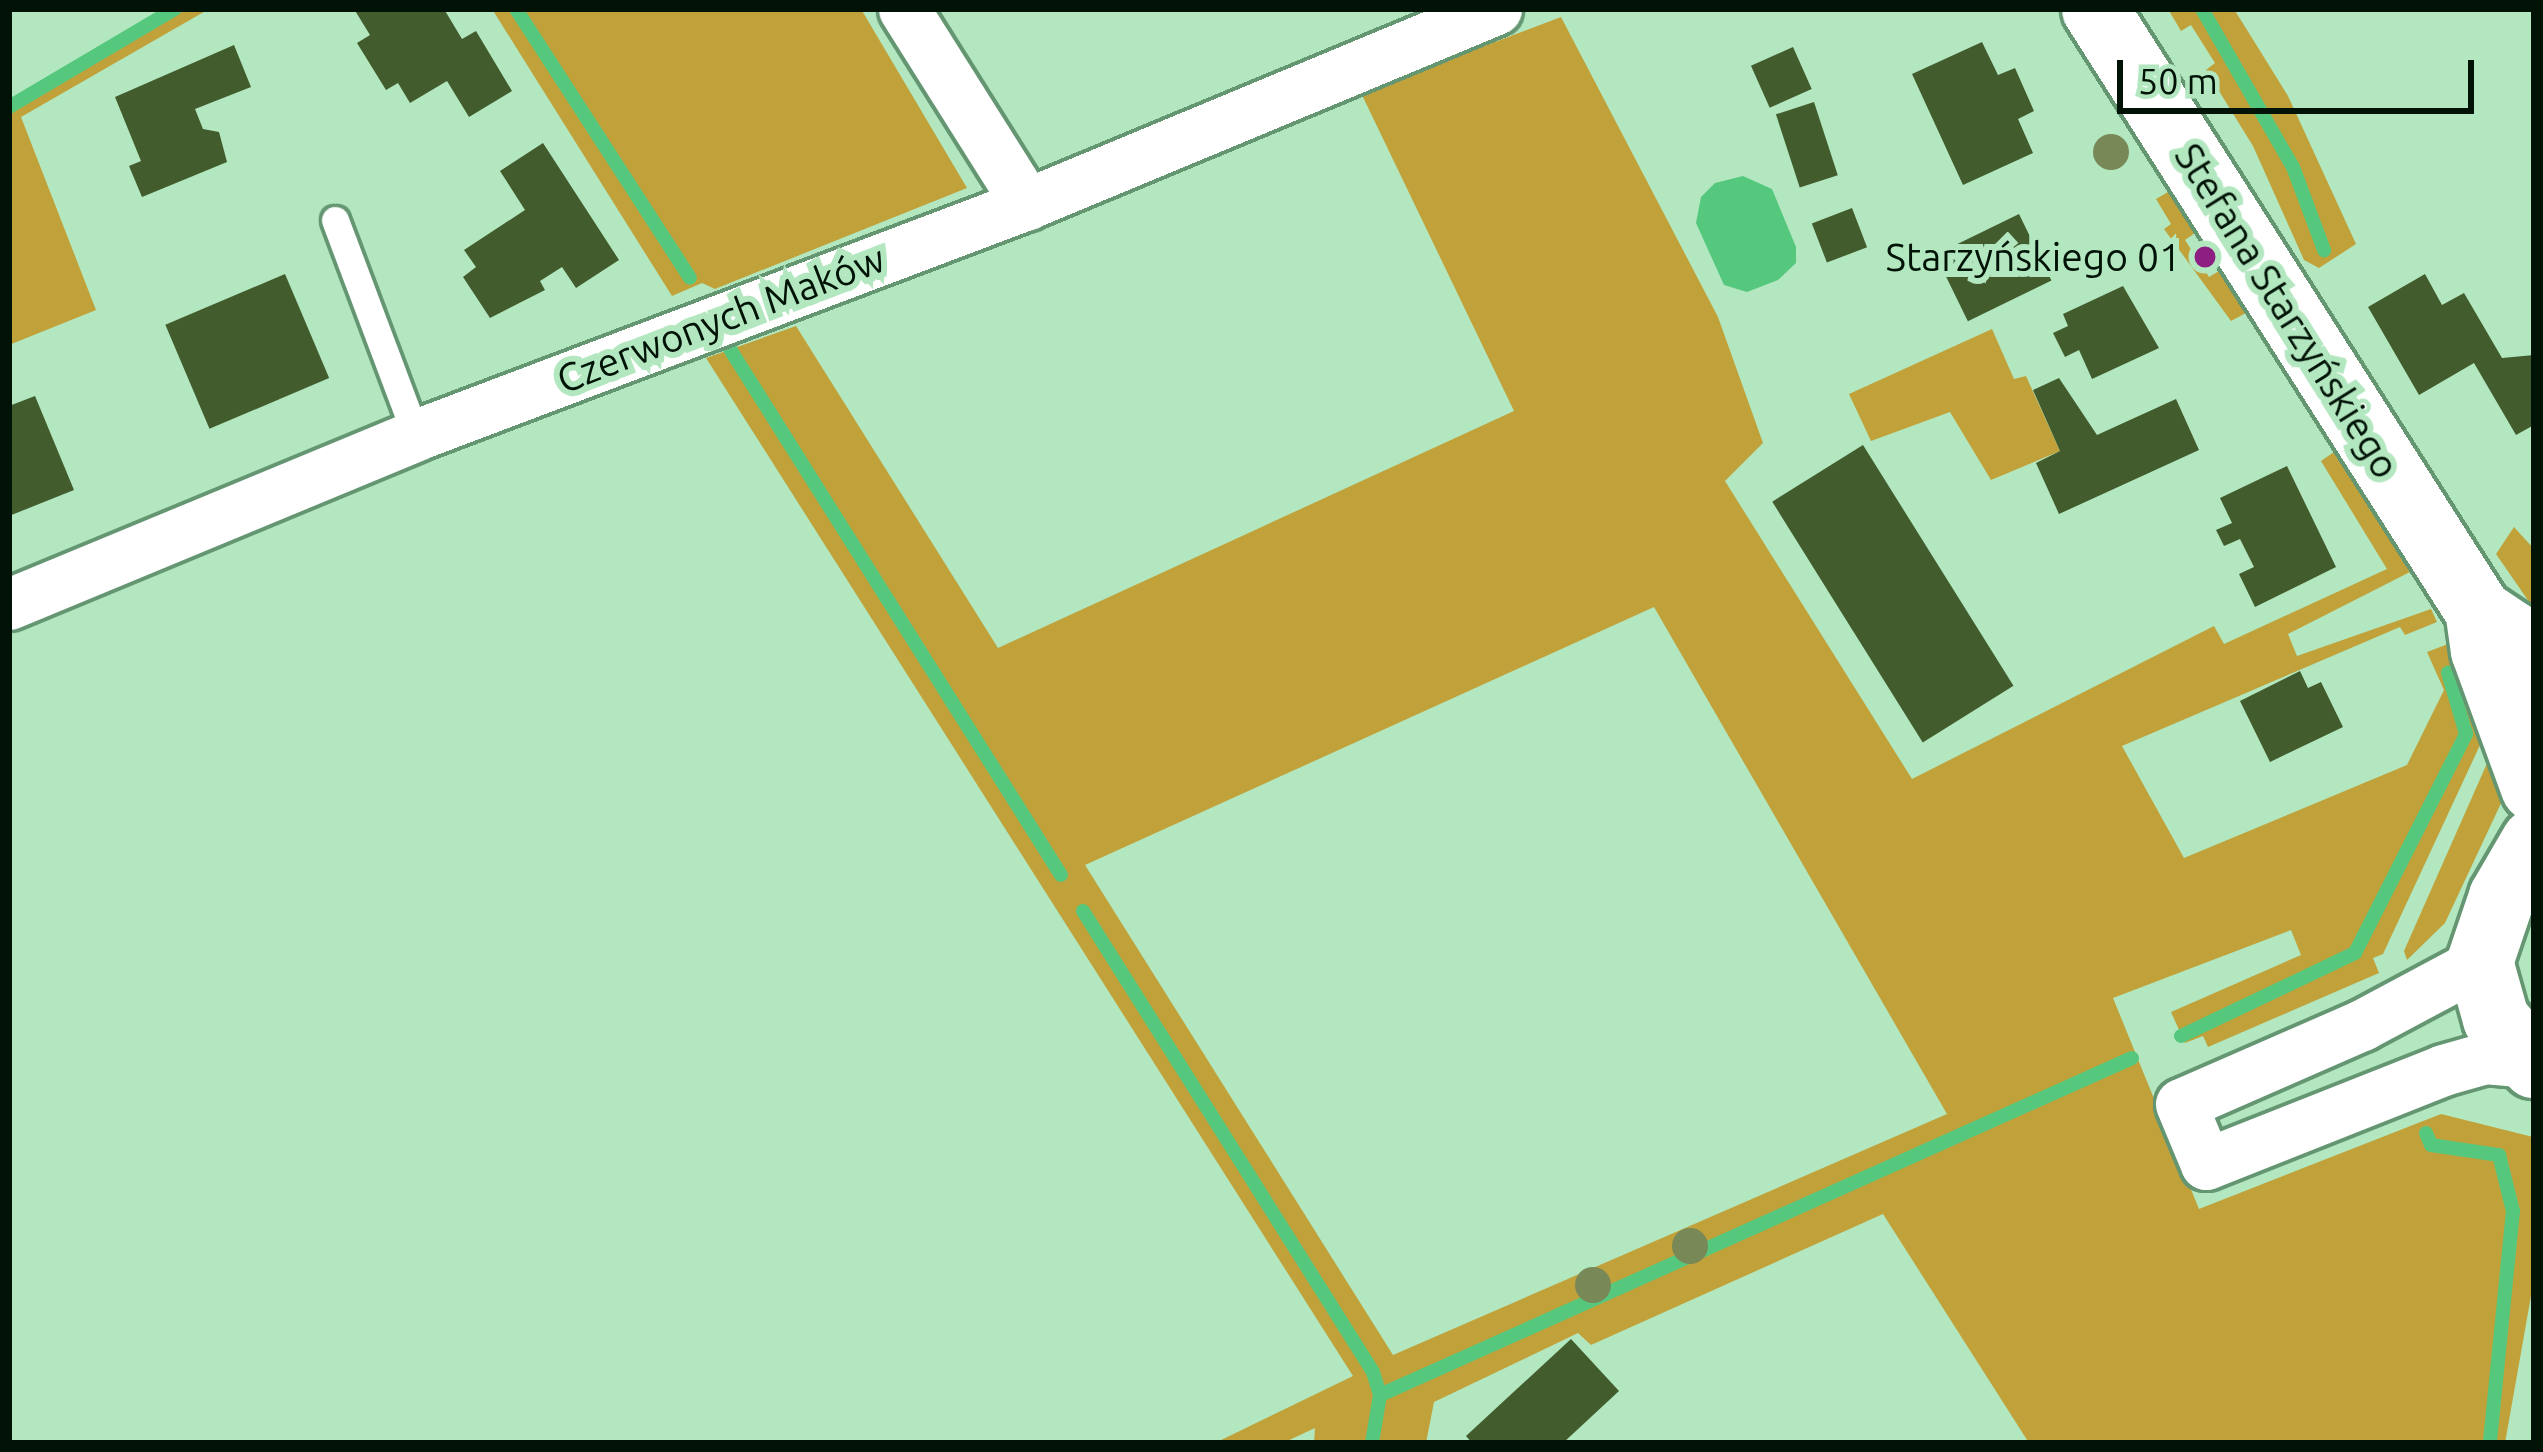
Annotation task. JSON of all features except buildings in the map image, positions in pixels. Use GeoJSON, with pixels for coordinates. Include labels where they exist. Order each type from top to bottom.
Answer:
{"type":"FeatureCollection","features":[{"type":"Feature","properties":{"kind":"street"},"geometry":{"type":"LineString","coordinates":[[904,9],[1027,204]]}},
{"type":"Feature","properties":{"kind":"street","name":"Czerwonych Maków"},"geometry":{"type":"LineString","coordinates":[[9,604],[416,435],[1027,204],[1496,9]]}},
{"type":"Feature","properties":{"kind":"street","name":"Stefana Starzyńskiego"},"geometry":{"type":"LineString","coordinates":[[2095,9],[2479,612],[2512,634],[2534,666]]}},
{"type":"Feature","properties":{"kind":"street","name":"Stefana Starzyńskiego"},"geometry":{"type":"LineString","coordinates":[[2479,612],[2484,651],[2534,788]]}},
{"type":"Feature","properties":{"kind":"street"},"geometry":{"type":"LineString","coordinates":[[2531,1063],[2496,1019],[2480,962],[2502,897],[2534,842]]}},
{"type":"Feature","properties":{"kind":"street"},"geometry":{"type":"LineString","coordinates":[[2480,962],[2181,1104],[2206,1164],[2443,1070],[2486,1058],[2531,1063]]}},
{"type":"Feature","properties":{"kind":"lane"},"geometry":{"type":"LineString","coordinates":[[335,220],[416,435]]}},
{"type":"Feature","properties":{"kind":"shaded area"},"geometry":{"type":"Polygon","coordinates":[[[168,9],[209,9],[21,117],[96,310],[9,345],[9,100],[168,9]]]}},
{"type":"Feature","properties":{"kind":"shaded area"},"geometry":{"type":"Polygon","coordinates":[[[492,9],[861,9],[967,188],[715,289],[702,283],[672,296],[492,9]]]}},
{"type":"Feature","properties":{"kind":"shaded area"},"geometry":{"type":"Polygon","coordinates":[[[2168,9],[2234,9],[2288,96],[2356,244],[2319,268],[2304,260],[2253,146],[2206,70],[2215,63],[2191,25],[2181,31],[2168,9]]]}},
{"type":"Feature","properties":{"kind":"shaded area"},"geometry":{"type":"Polygon","coordinates":[[[1561,17],[1718,317],[1763,443],[1725,481],[1912,779],[2214,626],[2224,644],[2387,569],[2321,461],[2334,452],[2410,572],[2288,634],[2297,656],[2431,609],[2437,622],[2405,635],[2400,627],[2122,746],[2184,858],[2407,765],[2444,690],[2427,652],[2448,644],[2487,730],[2383,954],[2373,958],[2379,973],[2208,1047],[2203,1036],[2185,1043],[2171,1012],[2301,955],[2291,930],[2113,998],[2199,1209],[2441,1114],[2533,1137],[2534,1279],[2505,1443],[2029,1443],[1883,1214],[1591,1345],[1578,1333],[1434,1402],[1426,1443],[1314,1443],[1315,1428],[1283,1443],[1215,1443],[1353,1376],[706,358],[796,326],[998,648],[1514,411],[1361,93],[1561,17]],[[1654,607],[1085,865],[1393,1355],[1947,1114],[1654,607]]]}},
{"type":"Feature","properties":{"kind":"shaded area"},"geometry":{"type":"Polygon","coordinates":[[[1743,176],[1772,189],[1796,247],[1796,263],[1778,280],[1747,292],[1724,285],[1696,223],[1701,197],[1715,183],[1743,176]]]}},
{"type":"Feature","properties":{"kind":"shaded area"},"geometry":{"type":"Polygon","coordinates":[[[2168,192],[2195,233],[2185,240],[2209,277],[2219,271],[2246,313],[2231,321],[2164,229],[2171,224],[2156,199],[2168,192]]]}},
{"type":"Feature","properties":{"kind":"shaded area"},"geometry":{"type":"Polygon","coordinates":[[[1992,329],[2014,379],[2026,376],[2060,451],[1991,480],[1950,412],[1871,441],[1849,394],[1992,329]]]}},
{"type":"Feature","properties":{"kind":"shaded area"},"geometry":{"type":"Polygon","coordinates":[[[2514,527],[2534,549],[2534,609],[2496,554],[2514,527]]]}},
{"type":"Feature","properties":{"kind":"shaded area"},"geometry":{"type":"Polygon","coordinates":[[[2496,743],[2503,799],[2445,923],[2407,960],[2404,951],[2496,743]]]}},
{"type":"Feature","properties":{"kind":"waterway"},"geometry":{"type":"LineString","coordinates":[[9,107],[175,9]]}},
{"type":"Feature","properties":{"kind":"waterway"},"geometry":{"type":"LineString","coordinates":[[516,9],[690,278]]}},
{"type":"Feature","properties":{"kind":"waterway"},"geometry":{"type":"LineString","coordinates":[[2202,9],[2293,167],[2324,250]]}},
{"type":"Feature","properties":{"kind":"waterway"},"geometry":{"type":"LineString","coordinates":[[728,346],[1061,875]]}},
{"type":"Feature","properties":{"kind":"waterway"},"geometry":{"type":"LineString","coordinates":[[2181,1036],[2355,953],[2466,734],[2448,673]]}},
{"type":"Feature","properties":{"kind":"waterway"},"geometry":{"type":"LineString","coordinates":[[1083,911],[1373,1372],[1380,1395],[1372,1443]]}},
{"type":"Feature","properties":{"kind":"waterway"},"geometry":{"type":"LineString","coordinates":[[1380,1395],[2132,1058]]}},
{"type":"Feature","properties":{"kind":"waterway"},"geometry":{"type":"LineString","coordinates":[[2426,1133],[2431,1145],[2499,1155],[2513,1211],[2490,1443]]}},
{"type":"Feature","properties":{"kind":"place","name":"Starzyńskiego 01"},"geometry":{"type":"Point","coordinates":[2205,257]}}]}
